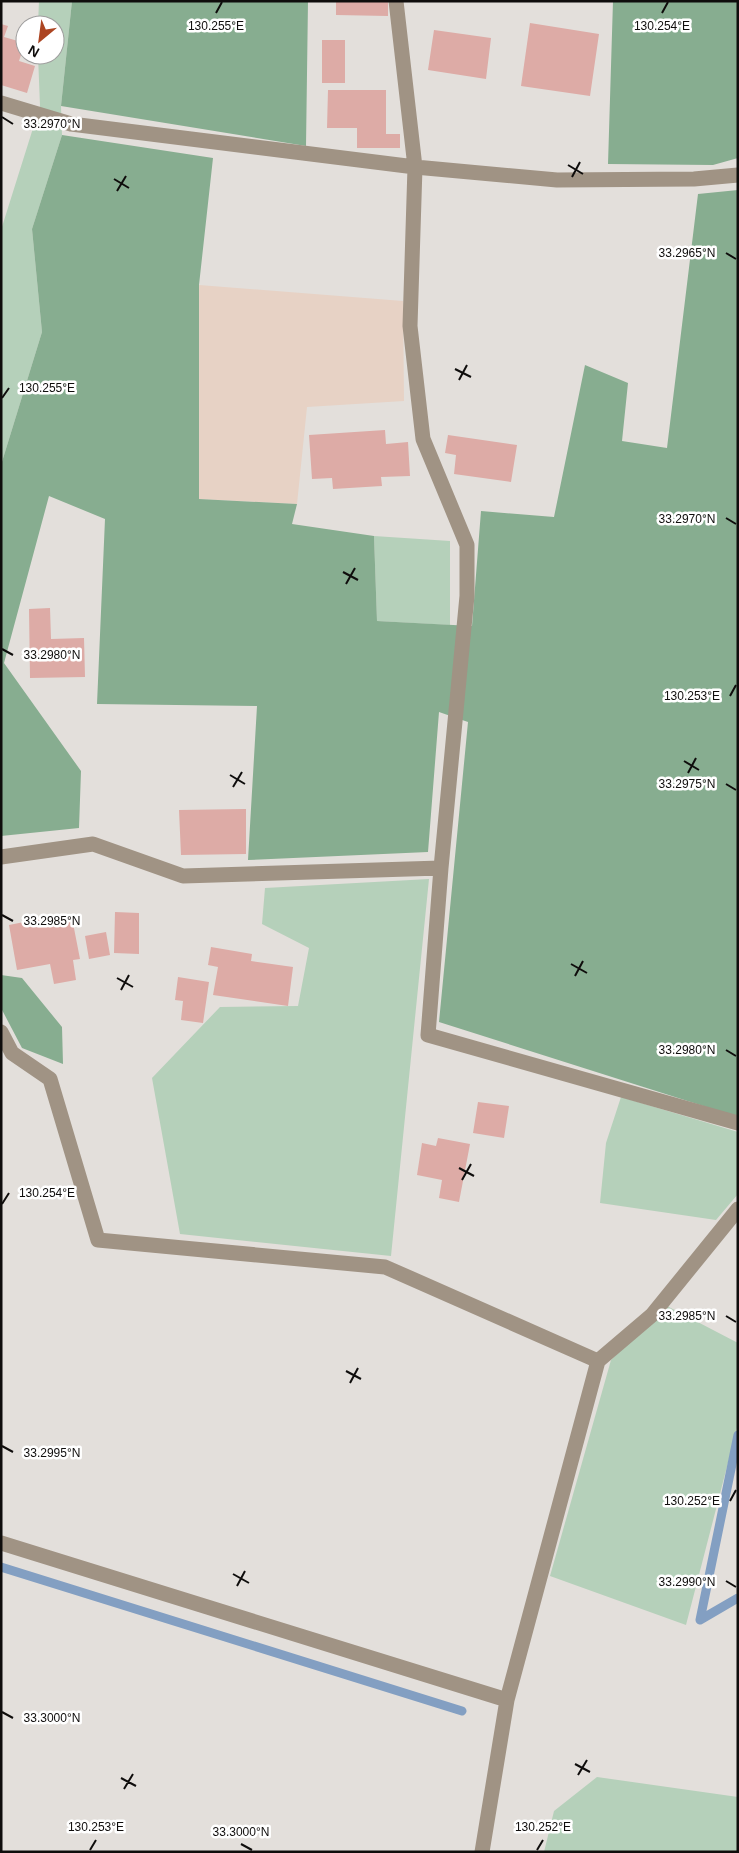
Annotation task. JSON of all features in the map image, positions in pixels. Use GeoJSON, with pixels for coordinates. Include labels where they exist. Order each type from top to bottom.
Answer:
{"type":"FeatureCollection","features":[{"type":"Feature","properties":{"kind":"street"},"geometry":{"type":"LineString","coordinates":[[396,1],[415,167],[410,326],[423,439],[466,545],[467,596],[441,868],[428,1035],[738,1124]]}},
{"type":"Feature","properties":{"kind":"street"},"geometry":{"type":"LineString","coordinates":[[1,103],[70,124],[415,167],[557,180],[694,179],[738,175]]}},
{"type":"Feature","properties":{"kind":"street"},"geometry":{"type":"LineString","coordinates":[[1,857],[93,844],[183,876],[441,868]]}},
{"type":"Feature","properties":{"kind":"street"},"geometry":{"type":"LineString","coordinates":[[1,1032],[12,1053],[50,1079],[98,1240],[385,1267],[598,1361]]}},
{"type":"Feature","properties":{"kind":"street"},"geometry":{"type":"LineString","coordinates":[[482,1852],[507,1700],[598,1361],[652,1315],[738,1209]]}},
{"type":"Feature","properties":{"kind":"street"},"geometry":{"type":"LineString","coordinates":[[1,1543],[507,1700]]}},
{"type":"Feature","properties":{"kind":"shaded area"},"geometry":{"type":"Polygon","coordinates":[[[199,285],[403,301],[404,401],[307,407],[297,504],[199,499],[199,285]]]}},
{"type":"Feature","properties":{"kind":"green space"},"geometry":{"type":"Polygon","coordinates":[[[39,1],[72,1],[61,106],[62,135],[32,229],[42,332],[1,465],[1,230],[40,106],[38,65],[65,65],[65,15],[38,15],[39,1]]]}},
{"type":"Feature","properties":{"kind":"green space"},"geometry":{"type":"Polygon","coordinates":[[[72,1],[308,1],[306,146],[61,106],[72,1]]]}},
{"type":"Feature","properties":{"kind":"green space"},"geometry":{"type":"Polygon","coordinates":[[[613,1],[738,1],[738,158],[713,165],[608,164],[613,1]]]}},
{"type":"Feature","properties":{"kind":"green space"},"geometry":{"type":"Polygon","coordinates":[[[62,135],[213,158],[199,285],[199,499],[297,504],[292,524],[374,536],[377,621],[472,626],[481,511],[554,517],[585,365],[628,383],[622,441],[667,448],[698,194],[738,190],[738,1117],[439,1022],[468,722],[439,712],[428,852],[248,860],[257,706],[97,704],[105,519],[49,496],[4,663],[81,771],[79,828],[1,836],[1,465],[42,332],[32,229],[62,135]]]}},
{"type":"Feature","properties":{"kind":"green space"},"geometry":{"type":"Polygon","coordinates":[[[374,536],[450,541],[450,625],[377,621],[374,536]]]}},
{"type":"Feature","properties":{"kind":"green space"},"geometry":{"type":"Polygon","coordinates":[[[429,879],[391,1256],[180,1234],[152,1078],[220,1007],[298,1006],[309,948],[262,924],[265,888],[429,879]]]}},
{"type":"Feature","properties":{"kind":"green space"},"geometry":{"type":"Polygon","coordinates":[[[1,975],[22,978],[62,1027],[63,1064],[22,1048],[1,1008],[1,975]]]}},
{"type":"Feature","properties":{"kind":"green space"},"geometry":{"type":"Polygon","coordinates":[[[621,1097],[738,1132],[738,1194],[716,1220],[600,1203],[606,1143],[621,1097]]]}},
{"type":"Feature","properties":{"kind":"green space"},"geometry":{"type":"Polygon","coordinates":[[[667,1306],[738,1343],[738,1424],[686,1625],[550,1576],[611,1360],[667,1306]]]}},
{"type":"Feature","properties":{"kind":"green space"},"geometry":{"type":"Polygon","coordinates":[[[597,1777],[738,1797],[738,1852],[544,1852],[554,1811],[597,1777]]]}},
{"type":"Feature","properties":{"kind":"building"},"geometry":{"type":"Polygon","coordinates":[[[336,1],[388,1],[388,16],[336,15],[336,1]]]}},
{"type":"Feature","properties":{"kind":"building"},"geometry":{"type":"Polygon","coordinates":[[[530,23],[599,34],[590,96],[521,86],[530,23]]]}},
{"type":"Feature","properties":{"kind":"building"},"geometry":{"type":"Polygon","coordinates":[[[1,24],[8,26],[4,37],[15,40],[15,65],[35,66],[27,93],[1,85],[1,24]]]}},
{"type":"Feature","properties":{"kind":"building"},"geometry":{"type":"Polygon","coordinates":[[[434,30],[491,38],[486,79],[428,70],[434,30]]]}},
{"type":"Feature","properties":{"kind":"building"},"geometry":{"type":"Polygon","coordinates":[[[322,40],[345,40],[345,83],[322,83],[322,40]]]}},
{"type":"Feature","properties":{"kind":"building"},"geometry":{"type":"Polygon","coordinates":[[[328,90],[386,90],[386,134],[400,134],[400,148],[357,148],[357,128],[327,128],[328,90]]]}},
{"type":"Feature","properties":{"kind":"building"},"geometry":{"type":"Polygon","coordinates":[[[385,430],[386,444],[408,442],[410,476],[381,477],[382,486],[333,489],[332,478],[312,479],[309,435],[385,430]]]}},
{"type":"Feature","properties":{"kind":"building"},"geometry":{"type":"Polygon","coordinates":[[[448,435],[517,445],[511,482],[454,474],[456,455],[445,453],[448,435]]]}},
{"type":"Feature","properties":{"kind":"building"},"geometry":{"type":"Polygon","coordinates":[[[50,608],[51,639],[84,638],[85,677],[30,678],[29,609],[50,608]]]}},
{"type":"Feature","properties":{"kind":"building"},"geometry":{"type":"Polygon","coordinates":[[[246,809],[246,854],[181,855],[179,810],[246,809]]]}},
{"type":"Feature","properties":{"kind":"building"},"geometry":{"type":"Polygon","coordinates":[[[115,912],[139,913],[139,954],[114,953],[115,912]]]}},
{"type":"Feature","properties":{"kind":"building"},"geometry":{"type":"Polygon","coordinates":[[[72,918],[80,959],[73,960],[76,980],[54,984],[50,964],[17,970],[9,925],[39,919],[41,924],[72,918]]]}},
{"type":"Feature","properties":{"kind":"building"},"geometry":{"type":"Polygon","coordinates":[[[106,932],[110,955],[89,959],[85,936],[106,932]]]}},
{"type":"Feature","properties":{"kind":"building"},"geometry":{"type":"Polygon","coordinates":[[[211,947],[252,954],[251,961],[293,967],[288,1006],[213,995],[218,967],[208,965],[211,947]]]}},
{"type":"Feature","properties":{"kind":"building"},"geometry":{"type":"Polygon","coordinates":[[[178,977],[209,982],[203,1023],[181,1020],[183,1001],[175,1000],[178,977]]]}},
{"type":"Feature","properties":{"kind":"building"},"geometry":{"type":"Polygon","coordinates":[[[478,1102],[509,1106],[504,1138],[473,1133],[478,1102]]]}},
{"type":"Feature","properties":{"kind":"building"},"geometry":{"type":"Polygon","coordinates":[[[438,1138],[470,1144],[459,1202],[439,1198],[442,1180],[417,1175],[422,1143],[436,1146],[438,1138]]]}},
{"type":"Feature","properties":{"kind":"waterway"},"geometry":{"type":"LineString","coordinates":[[738,1435],[700,1620],[738,1598]]}},
{"type":"Feature","properties":{"kind":"waterway"},"geometry":{"type":"LineString","coordinates":[[1,1567],[462,1711]]}}]}
